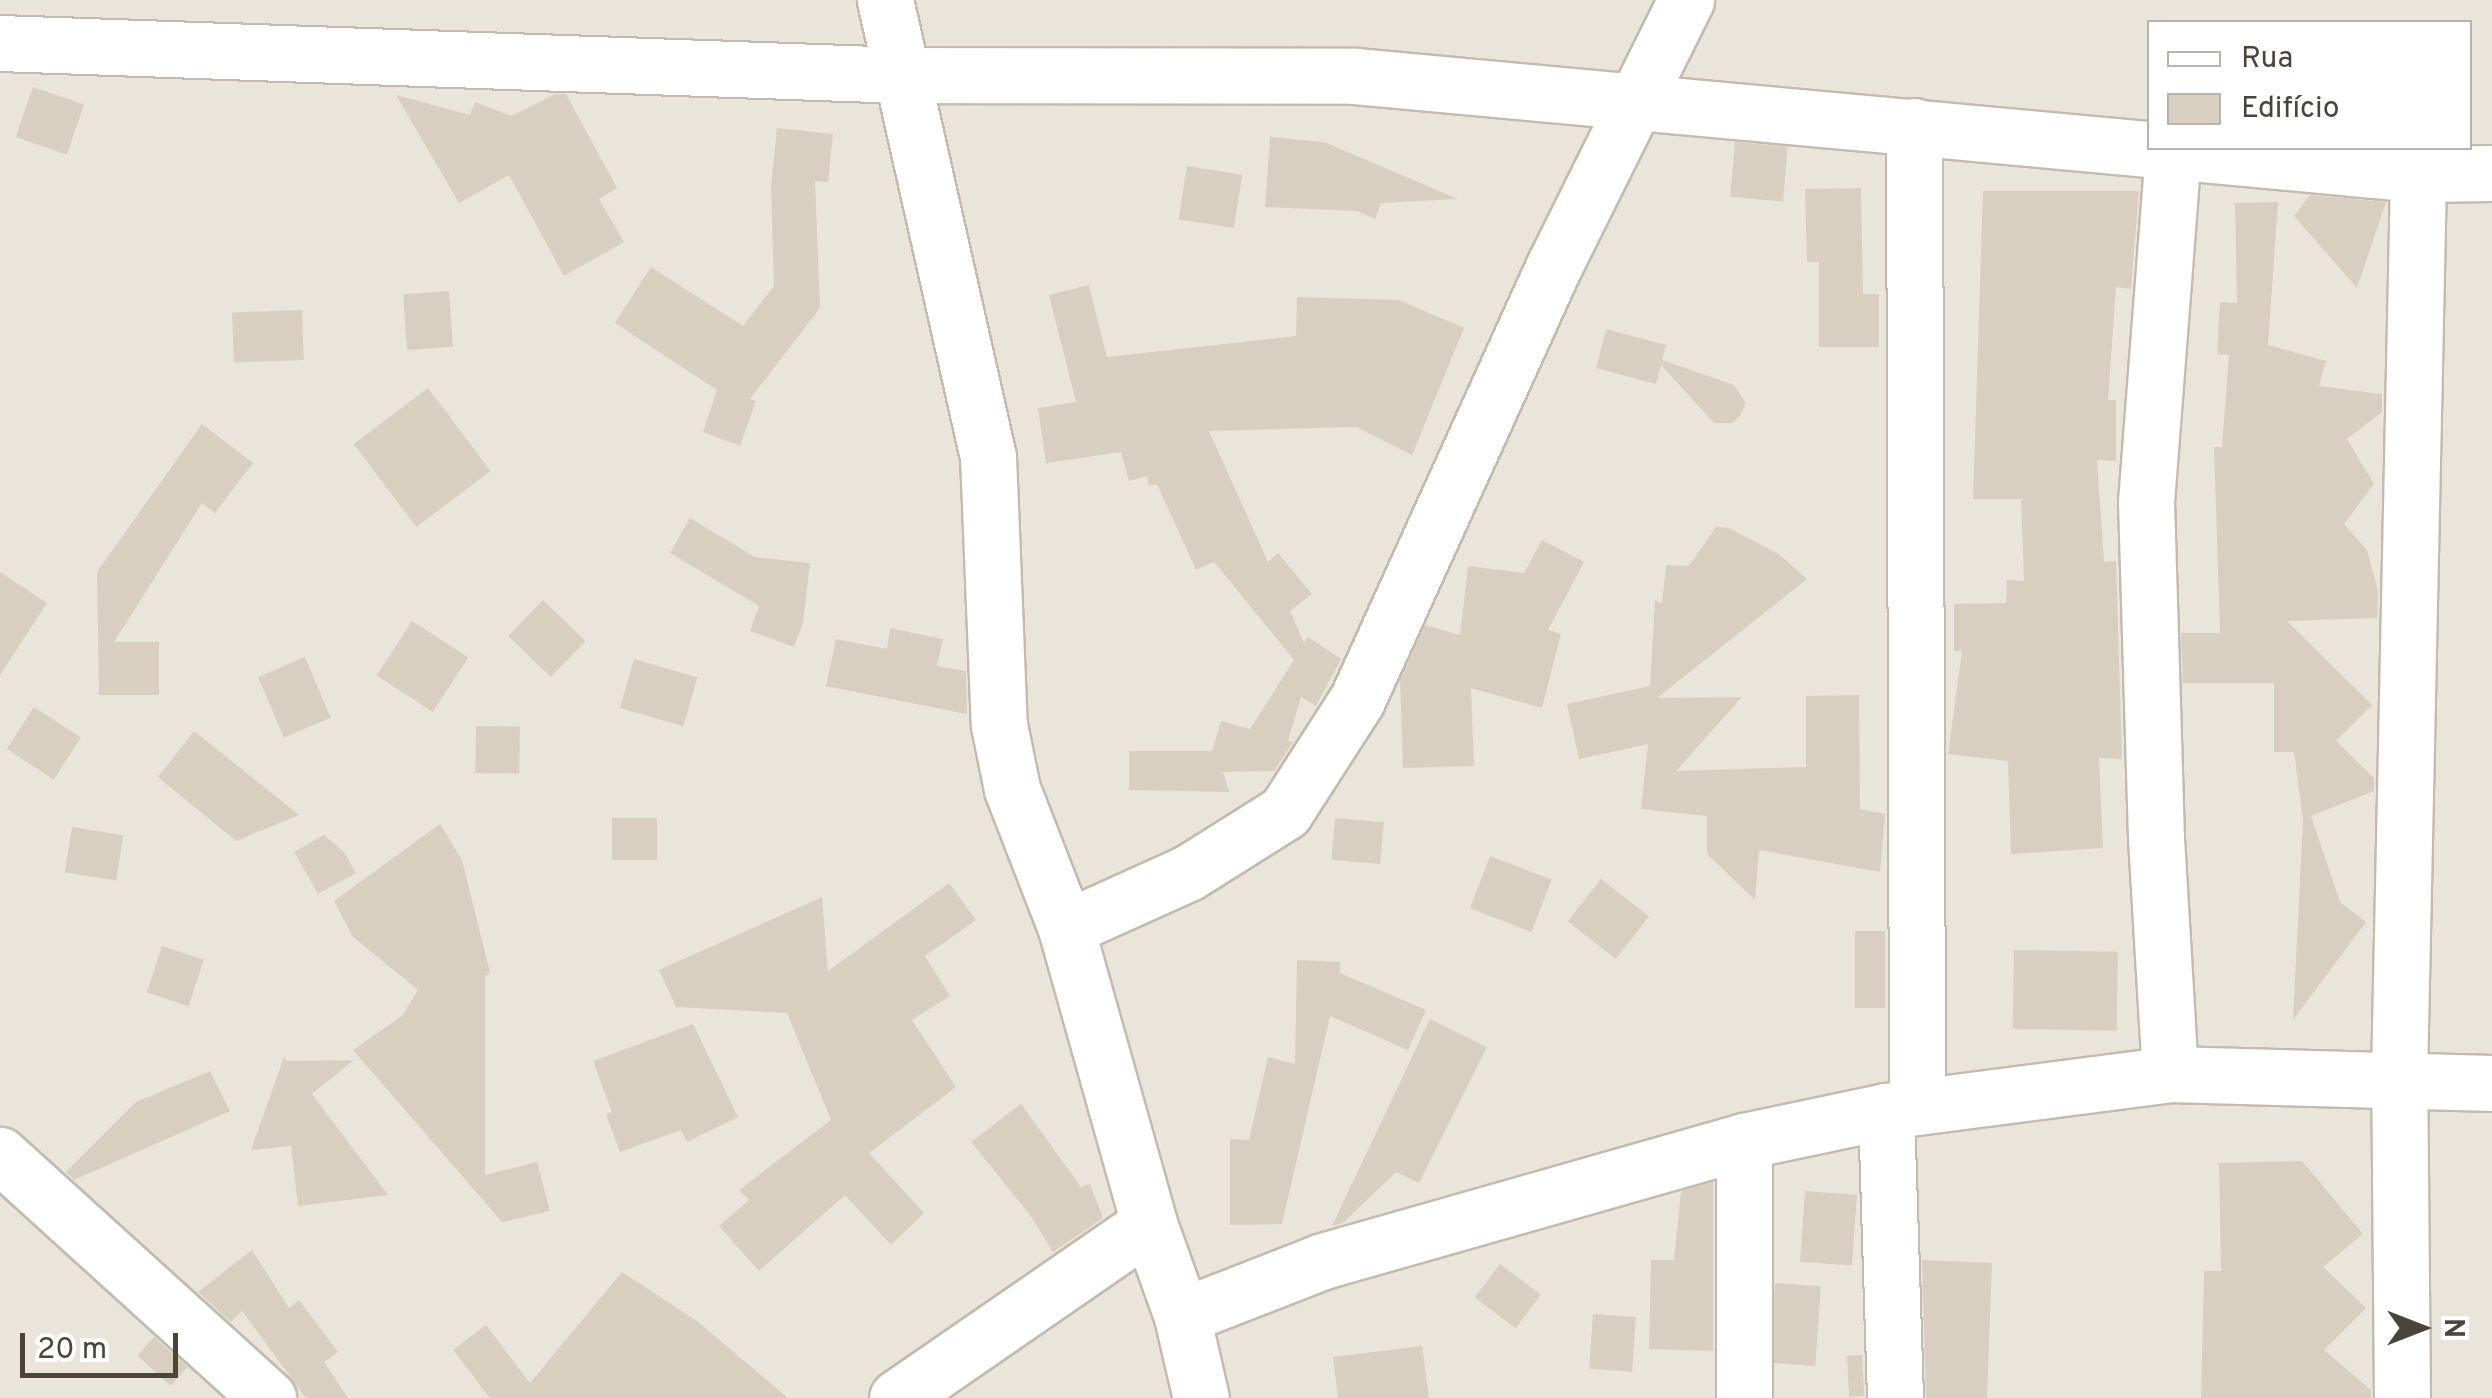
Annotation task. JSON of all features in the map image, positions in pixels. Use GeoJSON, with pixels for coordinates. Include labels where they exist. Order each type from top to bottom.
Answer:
{"type":"FeatureCollection","features":[{"type":"Feature","properties":{"kind":"street"},"geometry":{"type":"LineString","coordinates":[[885,0],[988,456],[999,725],[1012,790],[1066,928],[1150,1224],[1182,1316],[1201,1398]]}},
{"type":"Feature","properties":{"kind":"street"},"geometry":{"type":"LineString","coordinates":[[1066,928],[1188,873],[1285,812],[1357,700],[1554,266],[1686,0]]}},
{"type":"Feature","properties":{"kind":"street"},"geometry":{"type":"LineString","coordinates":[[0,44],[901,75],[1354,76],[2147,149]]}},
{"type":"Feature","properties":{"kind":"street"},"geometry":{"type":"LineString","coordinates":[[1895,1398],[1914,126]]}},
{"type":"Feature","properties":{"kind":"street"},"geometry":{"type":"LineString","coordinates":[[2162,150],[2418,174],[2492,173]]}},
{"type":"Feature","properties":{"kind":"street"},"geometry":{"type":"LineString","coordinates":[[2170,1074],[2156,838],[2146,502],[2172,151]]}},
{"type":"Feature","properties":{"kind":"street"},"geometry":{"type":"LineString","coordinates":[[2402,1398],[2398,1077],[2418,174]]}},
{"type":"Feature","properties":{"kind":"street"},"geometry":{"type":"LineString","coordinates":[[1182,1316],[1323,1261],[1744,1141],[1901,1109],[2170,1074],[2492,1082]]}},
{"type":"Feature","properties":{"kind":"street"},"geometry":{"type":"LineString","coordinates":[[1744,1141],[1744,1398]]}},
{"type":"Feature","properties":{"kind":"street"},"geometry":{"type":"LineString","coordinates":[[0,1156],[268,1398]]}},
{"type":"Feature","properties":{"kind":"street"},"geometry":{"type":"LineString","coordinates":[[897,1398],[1150,1224]]}},
{"type":"Feature","properties":{"kind":"shaded area"},"geometry":{"type":"Polygon","coordinates":[[[0,0],[2492,0],[2492,1398],[0,1398],[0,0]]]}},
{"type":"Feature","properties":{"kind":"building"},"geometry":{"type":"Polygon","coordinates":[[[33,87],[84,105],[67,155],[16,137],[33,87]]]}},
{"type":"Feature","properties":{"kind":"building"},"geometry":{"type":"Polygon","coordinates":[[[555,94],[566,94],[617,188],[599,199],[624,242],[564,276],[509,175],[459,203],[396,95],[470,115],[475,102],[511,116],[555,94]]]}},
{"type":"Feature","properties":{"kind":"building"},"geometry":{"type":"Polygon","coordinates":[[[777,128],[833,134],[828,182],[815,181],[820,308],[750,399],[756,401],[740,446],[703,432],[717,390],[615,323],[651,267],[743,326],[774,286],[771,187],[777,128]]]}},
{"type":"Feature","properties":{"kind":"building"},"geometry":{"type":"Polygon","coordinates":[[[1270,137],[1324,142],[1458,199],[1381,203],[1375,219],[1357,211],[1265,207],[1270,137]]]}},
{"type":"Feature","properties":{"kind":"building"},"geometry":{"type":"Polygon","coordinates":[[[1735,142],[1788,147],[1783,201],[1730,197],[1735,142]]]}},
{"type":"Feature","properties":{"kind":"building"},"geometry":{"type":"Polygon","coordinates":[[[1187,166],[1242,175],[1234,228],[1179,219],[1187,166]]]}},
{"type":"Feature","properties":{"kind":"building"},"geometry":{"type":"Polygon","coordinates":[[[1861,188],[1863,294],[1879,294],[1879,347],[1819,347],[1819,262],[1807,262],[1805,189],[1861,188]]]}},
{"type":"Feature","properties":{"kind":"building"},"geometry":{"type":"Polygon","coordinates":[[[1983,191],[2139,191],[2131,289],[2116,287],[2108,400],[2116,400],[2116,461],[2097,460],[2104,562],[2116,561],[2122,759],[2099,758],[2103,848],[2011,854],[2008,761],[1948,754],[1962,651],[1954,651],[1954,604],[2006,603],[2007,580],[2024,581],[2021,499],[1973,499],[1983,191]]]}},
{"type":"Feature","properties":{"kind":"building"},"geometry":{"type":"Polygon","coordinates":[[[2310,195],[2386,202],[2357,288],[2294,216],[2310,195]]]}},
{"type":"Feature","properties":{"kind":"building"},"geometry":{"type":"Polygon","coordinates":[[[2278,202],[2268,345],[2326,361],[2319,386],[2382,394],[2382,412],[2347,439],[2374,484],[2344,524],[2367,550],[2378,591],[2377,618],[2287,621],[2372,705],[2336,741],[2374,778],[2374,791],[2311,816],[2340,902],[2366,922],[2293,1020],[2303,820],[2294,752],[2274,752],[2274,683],[2183,683],[2181,633],[2220,633],[2214,447],[2222,447],[2229,355],[2217,354],[2220,302],[2237,303],[2235,203],[2278,202]]]}},
{"type":"Feature","properties":{"kind":"building"},"geometry":{"type":"Polygon","coordinates":[[[1089,285],[1107,357],[1296,336],[1297,297],[1399,300],[1464,328],[1412,455],[1356,427],[1209,431],[1268,562],[1278,553],[1312,594],[1290,611],[1304,643],[1308,637],[1341,659],[1316,706],[1301,697],[1288,741],[1293,742],[1274,771],[1223,772],[1229,792],[1129,790],[1129,751],[1212,751],[1221,721],[1250,729],[1294,660],[1214,562],[1196,570],[1157,484],[1149,486],[1147,476],[1129,481],[1121,452],[1046,463],[1038,408],[1076,402],[1049,295],[1089,285]]]}},
{"type":"Feature","properties":{"kind":"building"},"geometry":{"type":"Polygon","coordinates":[[[449,291],[453,347],[407,350],[403,294],[449,291]]]}},
{"type":"Feature","properties":{"kind":"building"},"geometry":{"type":"Polygon","coordinates":[[[302,310],[304,360],[234,362],[232,312],[302,310]]]}},
{"type":"Feature","properties":{"kind":"building"},"geometry":{"type":"Polygon","coordinates":[[[1606,329],[1666,345],[1662,360],[1734,385],[1746,403],[1741,414],[1732,423],[1714,423],[1661,365],[1656,384],[1596,368],[1606,329]]]}},
{"type":"Feature","properties":{"kind":"building"},"geometry":{"type":"Polygon","coordinates":[[[428,388],[491,471],[416,527],[354,444],[428,388]]]}},
{"type":"Feature","properties":{"kind":"building"},"geometry":{"type":"Polygon","coordinates":[[[202,424],[253,463],[215,513],[202,503],[114,642],[159,642],[159,695],[99,695],[97,572],[202,424]]]}},
{"type":"Feature","properties":{"kind":"building"},"geometry":{"type":"Polygon","coordinates":[[[690,518],[755,557],[810,563],[803,623],[794,647],[750,631],[759,606],[670,553],[690,518]]]}},
{"type":"Feature","properties":{"kind":"building"},"geometry":{"type":"Polygon","coordinates":[[[1716,527],[1729,528],[1780,555],[1807,579],[1657,698],[1742,697],[1676,771],[1806,767],[1806,696],[1859,695],[1860,809],[1885,814],[1880,872],[1759,850],[1755,900],[1707,854],[1707,816],[1641,809],[1648,744],[1579,759],[1567,704],[1650,686],[1655,600],[1662,604],[1666,565],[1689,566],[1716,527]]]}},
{"type":"Feature","properties":{"kind":"building"},"geometry":{"type":"Polygon","coordinates":[[[1542,540],[1584,562],[1548,630],[1561,634],[1542,708],[1471,688],[1474,766],[1403,768],[1400,680],[1425,625],[1460,635],[1468,566],[1524,573],[1542,540]]]}},
{"type":"Feature","properties":{"kind":"building"},"geometry":{"type":"Polygon","coordinates":[[[0,572],[47,603],[0,675],[0,572]]]}},
{"type":"Feature","properties":{"kind":"building"},"geometry":{"type":"Polygon","coordinates":[[[543,600],[585,641],[551,677],[508,636],[543,600]]]}},
{"type":"Feature","properties":{"kind":"building"},"geometry":{"type":"Polygon","coordinates":[[[412,621],[468,657],[433,712],[377,676],[412,621]]]}},
{"type":"Feature","properties":{"kind":"building"},"geometry":{"type":"Polygon","coordinates":[[[890,628],[943,639],[937,666],[966,671],[967,714],[826,686],[836,639],[887,649],[890,628]]]}},
{"type":"Feature","properties":{"kind":"building"},"geometry":{"type":"Polygon","coordinates":[[[305,657],[331,718],[284,738],[258,677],[305,657]]]}},
{"type":"Feature","properties":{"kind":"building"},"geometry":{"type":"Polygon","coordinates":[[[634,659],[697,677],[683,726],[620,708],[634,659]]]}},
{"type":"Feature","properties":{"kind":"building"},"geometry":{"type":"Polygon","coordinates":[[[34,707],[81,737],[54,779],[7,749],[34,707]]]}},
{"type":"Feature","properties":{"kind":"building"},"geometry":{"type":"Polygon","coordinates":[[[476,726],[520,727],[519,774],[475,773],[476,726]]]}},
{"type":"Feature","properties":{"kind":"building"},"geometry":{"type":"Polygon","coordinates":[[[194,731],[299,815],[236,841],[158,777],[194,731]]]}},
{"type":"Feature","properties":{"kind":"building"},"geometry":{"type":"Polygon","coordinates":[[[612,818],[657,818],[657,860],[612,860],[612,818]]]}},
{"type":"Feature","properties":{"kind":"building"},"geometry":{"type":"Polygon","coordinates":[[[1335,818],[1384,822],[1380,864],[1331,860],[1335,818]]]}},
{"type":"Feature","properties":{"kind":"building"},"geometry":{"type":"Polygon","coordinates":[[[440,824],[462,860],[490,973],[485,976],[485,1175],[537,1162],[550,1211],[502,1222],[353,1050],[402,1016],[418,990],[353,937],[334,901],[440,824]]]}},
{"type":"Feature","properties":{"kind":"building"},"geometry":{"type":"Polygon","coordinates":[[[72,827],[123,835],[116,881],[65,872],[72,827]]]}},
{"type":"Feature","properties":{"kind":"building"},"geometry":{"type":"Polygon","coordinates":[[[324,835],[344,852],[356,873],[318,894],[294,852],[324,835]]]}},
{"type":"Feature","properties":{"kind":"building"},"geometry":{"type":"Polygon","coordinates":[[[1490,856],[1552,880],[1532,932],[1470,908],[1490,856]]]}},
{"type":"Feature","properties":{"kind":"building"},"geometry":{"type":"Polygon","coordinates":[[[1601,879],[1649,917],[1616,959],[1568,922],[1601,879]]]}},
{"type":"Feature","properties":{"kind":"building"},"geometry":{"type":"Polygon","coordinates":[[[949,883],[976,920],[925,956],[950,996],[912,1020],[956,1087],[869,1153],[924,1213],[891,1245],[845,1195],[759,1271],[719,1226],[749,1200],[739,1190],[831,1120],[787,1013],[676,1007],[659,970],[822,897],[828,971],[949,883]]]}},
{"type":"Feature","properties":{"kind":"building"},"geometry":{"type":"Polygon","coordinates":[[[1855,931],[1885,931],[1885,1008],[1855,1008],[1855,931]]]}},
{"type":"Feature","properties":{"kind":"building"},"geometry":{"type":"Polygon","coordinates":[[[162,946],[204,960],[189,1006],[147,993],[162,946]]]}},
{"type":"Feature","properties":{"kind":"building"},"geometry":{"type":"Polygon","coordinates":[[[2014,950],[2118,952],[2117,1031],[2013,1029],[2014,950]]]}},
{"type":"Feature","properties":{"kind":"building"},"geometry":{"type":"Polygon","coordinates":[[[1297,960],[1340,962],[1340,973],[1426,1010],[1408,1050],[1330,1016],[1282,1224],[1230,1225],[1230,1139],[1249,1140],[1268,1057],[1295,1064],[1297,960]]]}},
{"type":"Feature","properties":{"kind":"building"},"geometry":{"type":"Polygon","coordinates":[[[1430,1019],[1487,1047],[1419,1183],[1396,1172],[1343,1223],[1332,1226],[1430,1019]]]}},
{"type":"Feature","properties":{"kind":"building"},"geometry":{"type":"Polygon","coordinates":[[[693,1024],[738,1117],[687,1142],[681,1130],[620,1152],[606,1114],[612,1112],[593,1061],[693,1024]]]}},
{"type":"Feature","properties":{"kind":"building"},"geometry":{"type":"Polygon","coordinates":[[[284,1057],[287,1061],[354,1060],[312,1094],[388,1195],[298,1206],[291,1146],[251,1150],[284,1057]]]}},
{"type":"Feature","properties":{"kind":"building"},"geometry":{"type":"Polygon","coordinates":[[[210,1071],[230,1111],[74,1180],[66,1172],[136,1102],[210,1071]]]}},
{"type":"Feature","properties":{"kind":"building"},"geometry":{"type":"Polygon","coordinates":[[[1021,1104],[1081,1187],[1090,1184],[1103,1218],[1053,1252],[1030,1215],[971,1142],[1021,1104]]]}},
{"type":"Feature","properties":{"kind":"building"},"geometry":{"type":"Polygon","coordinates":[[[2302,1161],[2363,1234],[2323,1267],[2366,1308],[2324,1350],[2371,1390],[2371,1398],[2201,1398],[2204,1271],[2221,1271],[2219,1163],[2302,1161]]]}},
{"type":"Feature","properties":{"kind":"building"},"geometry":{"type":"Polygon","coordinates":[[[1713,1182],[1713,1351],[1649,1349],[1651,1260],[1674,1260],[1681,1191],[1713,1182]]]}},
{"type":"Feature","properties":{"kind":"building"},"geometry":{"type":"Polygon","coordinates":[[[1805,1191],[1857,1195],[1852,1265],[1800,1262],[1805,1191]]]}},
{"type":"Feature","properties":{"kind":"building"},"geometry":{"type":"Polygon","coordinates":[[[252,1250],[289,1308],[299,1300],[338,1352],[324,1362],[348,1398],[306,1398],[242,1311],[231,1322],[198,1292],[252,1250]]]}},
{"type":"Feature","properties":{"kind":"building"},"geometry":{"type":"Polygon","coordinates":[[[1922,1260],[1992,1263],[1987,1398],[1926,1398],[1922,1260]]]}},
{"type":"Feature","properties":{"kind":"building"},"geometry":{"type":"Polygon","coordinates":[[[1500,1264],[1541,1295],[1515,1328],[1475,1298],[1500,1264]]]}},
{"type":"Feature","properties":{"kind":"building"},"geometry":{"type":"Polygon","coordinates":[[[622,1272],[697,1321],[788,1398],[490,1398],[453,1350],[486,1325],[530,1383],[622,1272]]]}},
{"type":"Feature","properties":{"kind":"building"},"geometry":{"type":"Polygon","coordinates":[[[1775,1283],[1821,1286],[1815,1366],[1769,1363],[1775,1283]]]}},
{"type":"Feature","properties":{"kind":"building"},"geometry":{"type":"Polygon","coordinates":[[[1593,1314],[1636,1317],[1632,1372],[1589,1369],[1593,1314]]]}},
{"type":"Feature","properties":{"kind":"building"},"geometry":{"type":"Polygon","coordinates":[[[154,1337],[187,1367],[171,1386],[137,1356],[154,1337]]]}},
{"type":"Feature","properties":{"kind":"building"},"geometry":{"type":"Polygon","coordinates":[[[1422,1346],[1429,1398],[1338,1398],[1333,1357],[1422,1346]]]}},
{"type":"Feature","properties":{"kind":"building"},"geometry":{"type":"Polygon","coordinates":[[[1862,1355],[1864,1396],[1849,1397],[1847,1356],[1862,1355]]]}}]}
